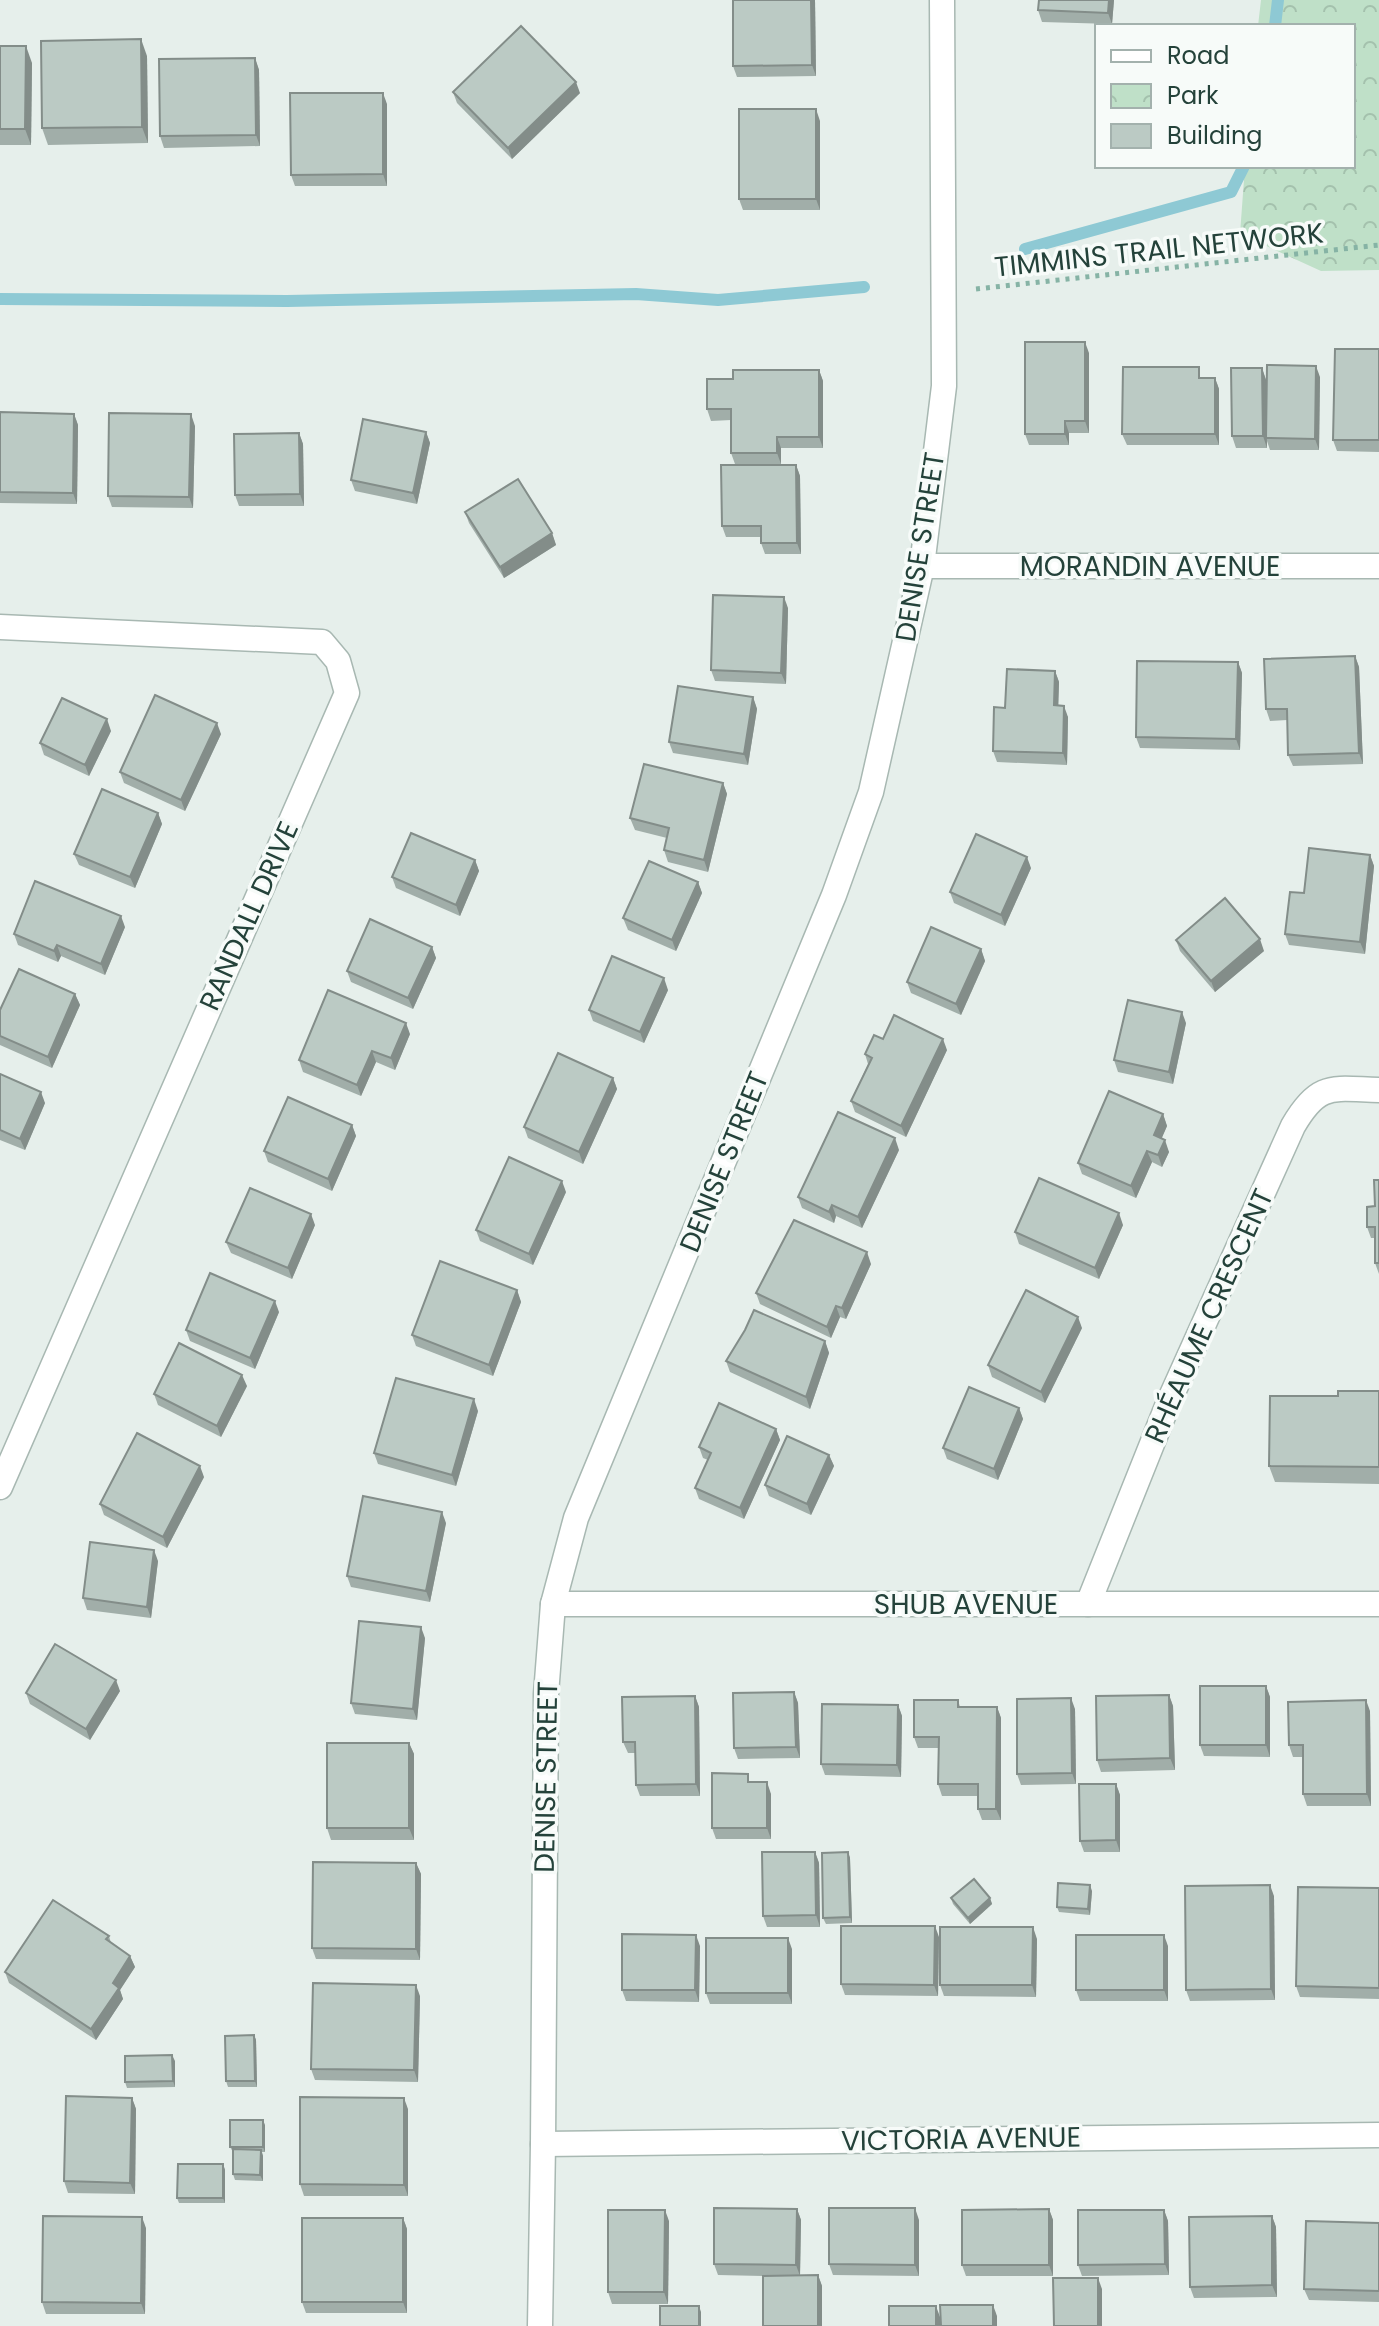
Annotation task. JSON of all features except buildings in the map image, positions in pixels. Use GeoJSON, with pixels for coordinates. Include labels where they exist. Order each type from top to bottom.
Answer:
{"type":"FeatureCollection","features":[{"type":"Feature","properties":{"kind":"street","name":"DENISE STREET"},"geometry":{"type":"LineString","coordinates":[[540,2326],[546,1694],[553,1604],[576,1518],[845,865],[871,792],[922,566],[944,386],[942,0]]}},
{"type":"Feature","properties":{"kind":"street","name":"MORANDIN AVENUE"},"geometry":{"type":"LineString","coordinates":[[922,566],[1379,566]]}},
{"type":"Feature","properties":{"kind":"street","name":"RANDALL DRIVE"},"geometry":{"type":"LineString","coordinates":[[0,627],[322,642],[338,661],[347,693],[0,1487]]}},
{"type":"Feature","properties":{"kind":"street","name":"RHÉAUME CRESCENT"},"geometry":{"type":"LineString","coordinates":[[1088,1604],[1170,1399],[1305,1104],[1325,1089],[1379,1090]]}},
{"type":"Feature","properties":{"kind":"street","name":"SHUB AVENUE"},"geometry":{"type":"LineString","coordinates":[[553,1604],[1379,1604]]}},
{"type":"Feature","properties":{"kind":"street","name":"VICTORIA AVENUE"},"geometry":{"type":"LineString","coordinates":[[543,2144],[1379,2135]]}},
{"type":"Feature","properties":{"kind":"path","name":"TIMMINS TRAIL NETWORK"},"geometry":{"type":"LineString","coordinates":[[944,293],[1379,245]]}},
{"type":"Feature","properties":{"kind":"green space"},"geometry":{"type":"Polygon","coordinates":[[[1261,0],[1379,0],[1379,270],[1321,271],[1240,234],[1245,168],[1355,168],[1355,24],[1258,24],[1261,0]]]}},
{"type":"Feature","properties":{"kind":"waterway"},"geometry":{"type":"LineString","coordinates":[[1275,24],[1278,0]]}},
{"type":"Feature","properties":{"kind":"waterway"},"geometry":{"type":"LineString","coordinates":[[1025,249],[1231,192],[1243,168]]}},
{"type":"Feature","properties":{"kind":"waterway"},"geometry":{"type":"LineString","coordinates":[[0,299],[287,301],[636,294],[718,300],[864,287]]}}]}
